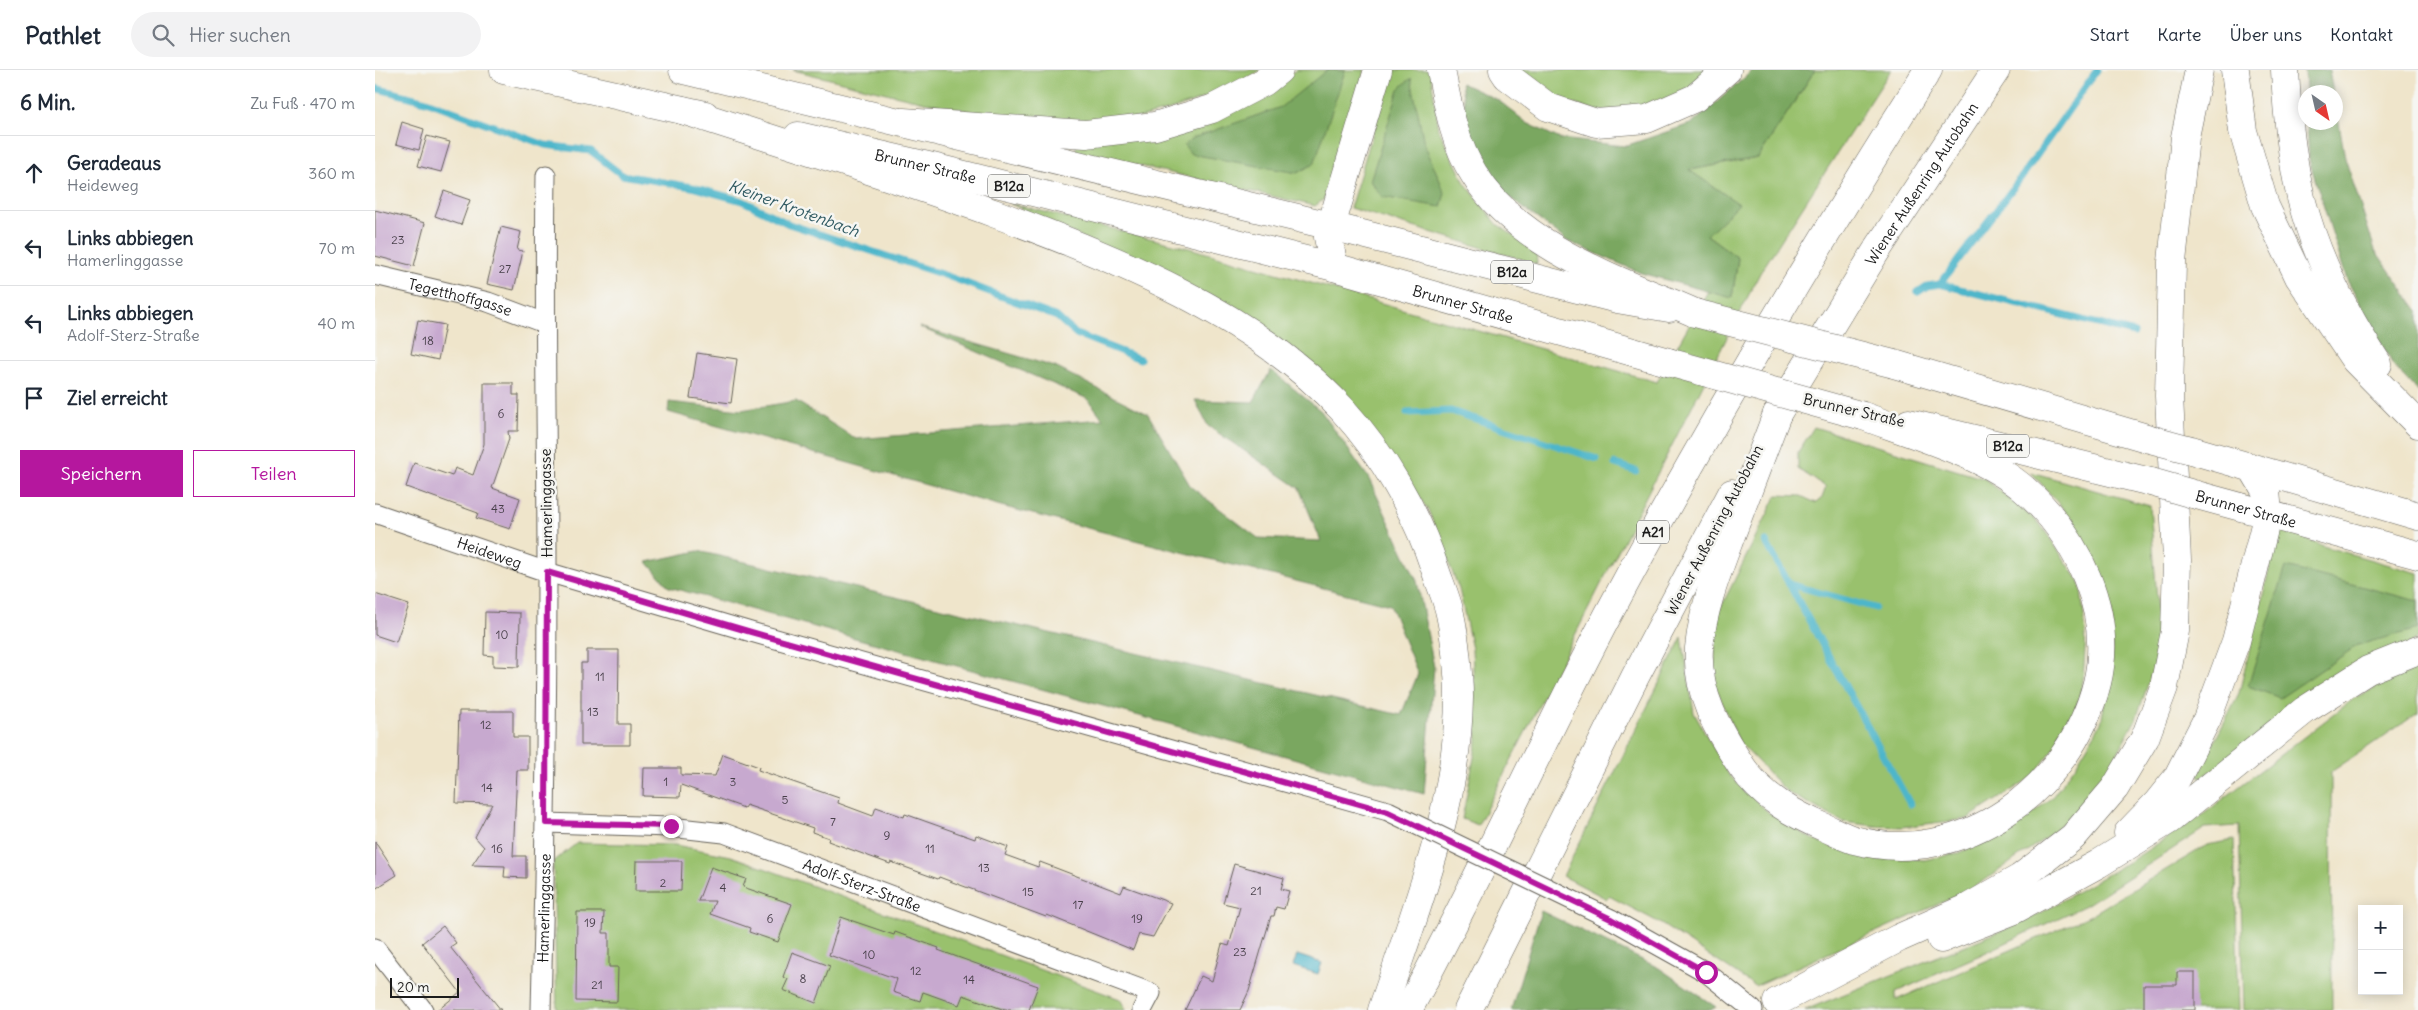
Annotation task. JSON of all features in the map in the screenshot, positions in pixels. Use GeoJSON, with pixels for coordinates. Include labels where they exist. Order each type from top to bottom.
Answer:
{"type":"FeatureCollection","features":[{"type":"Feature","properties":{"kind":"main road","name":"Brunner Straße"},"geometry":{"type":"LineString","coordinates":[[504,70],[932,167],[1334,267],[1863,416],[1925,426],[2151,482],[2418,555]]}},
{"type":"Feature","properties":{"kind":"main road","name":"B12a"},"geometry":{"type":"LineString","coordinates":[[683,70],[1331,226],[1617,299],[1695,313],[1894,364],[2418,516]]}},
{"type":"Feature","properties":{"kind":"main road"},"geometry":{"type":"LineString","coordinates":[[903,122],[1086,134],[1155,126],[1212,109],[1264,82],[1279,70]]}},
{"type":"Feature","properties":{"kind":"main road"},"geometry":{"type":"LineString","coordinates":[[1334,267],[1328,236],[1378,70]]}},
{"type":"Feature","properties":{"kind":"main road"},"geometry":{"type":"LineString","coordinates":[[1441,70],[1450,120],[1474,174],[1506,214],[1557,250],[1695,313]]}},
{"type":"Feature","properties":{"kind":"main road"},"geometry":{"type":"LineString","coordinates":[[1503,70],[1507,76],[1548,107],[1596,122],[1647,119],[1695,98],[1727,70]]}},
{"type":"Feature","properties":{"kind":"main road","name":"A21"},"geometry":{"type":"LineString","coordinates":[[1408,1010],[1607,616],[1719,412],[1829,226],[1928,70]]}},
{"type":"Feature","properties":{"kind":"main road","name":"Wiener Außenring Autobahn"},"geometry":{"type":"LineString","coordinates":[[1467,1010],[1702,548],[1777,414],[1875,253],[1996,70]]}},
{"type":"Feature","properties":{"kind":"main road"},"geometry":{"type":"LineString","coordinates":[[1764,1007],[1899,938],[1969,907],[2020,878],[2073,837],[2115,788],[2145,738],[2164,687],[2175,630],[2177,560],[2169,396],[2172,262],[2185,137],[2199,70]]}},
{"type":"Feature","properties":{"kind":"main road"},"geometry":{"type":"LineString","coordinates":[[2235,70],[2243,131],[2265,206],[2299,276],[2355,360],[2417,424]]}},
{"type":"Feature","properties":{"kind":"main road"},"geometry":{"type":"LineString","coordinates":[[2285,70],[2288,125],[2301,198],[2324,264],[2369,351],[2417,424]]}},
{"type":"Feature","properties":{"kind":"main road"},"geometry":{"type":"LineString","coordinates":[[682,110],[936,192],[1063,238],[1147,275],[1228,319],[1290,362],[1342,409],[1388,469],[1424,535],[1450,614],[1459,696],[1452,782],[1427,879],[1382,1010]]}},
{"type":"Feature","properties":{"kind":"main road"},"geometry":{"type":"LineString","coordinates":[[1777,414],[1708,597],[1699,650],[1703,690],[1718,732],[1750,780],[1774,801],[1799,816],[1854,840],[1897,846],[1938,842],[1975,830],[2011,811],[2040,786],[2086,720],[2098,681],[2101,641],[2095,602],[2081,564],[2059,527],[2024,488],[1983,462],[1863,416]]}},
{"type":"Feature","properties":{"kind":"main road"},"geometry":{"type":"LineString","coordinates":[[2098,864],[2157,803],[2177,778],[2207,719],[2236,641],[2268,513],[2266,491],[2253,469]]}},
{"type":"Feature","properties":{"kind":"main road"},"geometry":{"type":"LineString","coordinates":[[1764,1007],[2012,911],[2098,864],[2169,820],[2305,710],[2368,670],[2418,650]]}},
{"type":"Feature","properties":{"kind":"street","name":"Hamerlinggasse"},"geometry":{"type":"LineString","coordinates":[[541,1010],[546,823],[547,572],[544,323],[546,175]]}},
{"type":"Feature","properties":{"kind":"street","name":"Tegetthoffgasse"},"geometry":{"type":"LineString","coordinates":[[375,275],[488,302],[544,323]]}},
{"type":"Feature","properties":{"kind":"street","name":"Heideweg"},"geometry":{"type":"LineString","coordinates":[[375,513],[547,572],[760,635],[1388,812],[1611,919],[1764,1007]]}},
{"type":"Feature","properties":{"kind":"street","name":"Adolf-Sterz-Straße"},"geometry":{"type":"LineString","coordinates":[[546,823],[671,826],[724,833],[1151,994],[1142,1010]]}},
{"type":"Feature","properties":{"kind":"street"},"geometry":{"type":"LineString","coordinates":[[375,948],[423,1010]]}},
{"type":"Feature","properties":{"kind":"green space"},"geometry":{"type":"Polygon","coordinates":[[[793,70],[1262,70],[1204,98],[1159,113],[1102,122],[1059,122],[967,111],[793,70]]]}},
{"type":"Feature","properties":{"kind":"green space"},"geometry":{"type":"Polygon","coordinates":[[[1296,70],[1365,70],[1324,199],[1315,206],[1075,151],[1078,142],[1267,90],[1296,70]]]}},
{"type":"Feature","properties":{"kind":"green space"},"geometry":{"type":"Polygon","coordinates":[[[1327,70],[1345,71],[1314,164],[1297,173],[1191,154],[1184,145],[1193,138],[1281,107],[1327,70]]]}},
{"type":"Feature","properties":{"kind":"green space"},"geometry":{"type":"Polygon","coordinates":[[[1392,70],[1430,70],[1439,130],[1465,183],[1497,224],[1536,252],[1537,264],[1350,208],[1392,70]]]}},
{"type":"Feature","properties":{"kind":"green space"},"geometry":{"type":"Polygon","coordinates":[[[1517,70],[1709,70],[1688,91],[1648,108],[1599,111],[1556,99],[1517,70]]]}},
{"type":"Feature","properties":{"kind":"green space"},"geometry":{"type":"Polygon","coordinates":[[[1753,70],[1815,70],[1758,158],[1689,170],[1739,204],[1707,235],[1738,258],[1732,298],[1641,273],[1567,241],[1505,194],[1469,136],[1461,83],[1498,100],[1527,123],[1560,139],[1625,146],[1693,123],[1753,70]]]}},
{"type":"Feature","properties":{"kind":"green space"},"geometry":{"type":"Polygon","coordinates":[[[1815,70],[1891,70],[1760,273],[1478,825],[1462,819],[1477,742],[1472,649],[1459,589],[1429,512],[1403,472],[1246,315],[1009,203],[1189,248],[1657,382],[1708,291],[1732,297],[1738,258],[1707,235],[1688,170],[1758,158],[1815,70]]]}},
{"type":"Feature","properties":{"kind":"green space"},"geometry":{"type":"Polygon","coordinates":[[[2305,70],[2329,70],[2332,85],[2306,85],[2305,70]]]}},
{"type":"Feature","properties":{"kind":"green space"},"geometry":{"type":"Polygon","coordinates":[[[1411,78],[1424,143],[1445,193],[1441,207],[1382,197],[1370,181],[1399,89],[1411,78]]]}},
{"type":"Feature","properties":{"kind":"green space"},"geometry":{"type":"Polygon","coordinates":[[[2307,130],[2340,130],[2345,158],[2375,250],[2418,311],[2418,392],[2393,365],[2347,280],[2309,160],[2307,130]]]}},
{"type":"Feature","properties":{"kind":"green space"},"geometry":{"type":"Polygon","coordinates":[[[919,327],[1055,367],[1148,414],[1191,487],[1258,538],[1321,541],[1299,488],[1208,426],[1195,400],[1253,402],[1271,370],[1321,411],[1368,477],[1417,581],[1434,667],[1424,794],[669,587],[647,562],[698,551],[1401,715],[1418,674],[1390,605],[1001,506],[668,412],[669,402],[741,410],[796,401],[856,439],[1103,419],[1088,399],[919,327]]]}},
{"type":"Feature","properties":{"kind":"green space"},"geometry":{"type":"Polygon","coordinates":[[[1814,427],[1985,479],[2040,524],[2080,582],[2086,633],[2083,681],[2072,725],[2032,777],[1967,819],[1901,827],[1843,822],[1787,792],[1739,742],[1714,683],[1716,617],[1777,495],[1801,496],[1816,503],[1822,498],[1826,487],[1798,469],[1798,452],[1814,427]]]}},
{"type":"Feature","properties":{"kind":"green space"},"geometry":{"type":"Polygon","coordinates":[[[2031,472],[2150,506],[2157,600],[2155,664],[2136,719],[2108,771],[2080,807],[2050,835],[1972,889],[1755,986],[1658,922],[1609,896],[1607,899],[1563,876],[1682,637],[1694,713],[1729,775],[1768,812],[1815,841],[1877,856],[1925,860],[1958,853],[2012,831],[2053,796],[2077,763],[2101,723],[2112,662],[2112,611],[2096,561],[2064,510],[2031,472]]]}},
{"type":"Feature","properties":{"kind":"green space"},"geometry":{"type":"Polygon","coordinates":[[[2279,529],[2326,547],[2418,573],[2418,638],[2201,778],[2198,774],[2239,693],[2279,529]]]}},
{"type":"Feature","properties":{"kind":"green space"},"geometry":{"type":"Polygon","coordinates":[[[2286,567],[2418,601],[2418,629],[2358,645],[2280,698],[2248,686],[2286,567]]]}},
{"type":"Feature","properties":{"kind":"green space"},"geometry":{"type":"Polygon","coordinates":[[[2418,668],[2418,713],[2331,772],[2332,1010],[2244,1010],[2239,826],[2205,828],[2086,905],[1896,992],[1896,1000],[2089,916],[2207,845],[2234,840],[2239,1010],[1805,1010],[2028,920],[2132,860],[2201,816],[2356,697],[2418,668]]]}},
{"type":"Feature","properties":{"kind":"green space"},"geometry":{"type":"Polygon","coordinates":[[[577,843],[675,845],[731,856],[1120,999],[1126,1010],[557,1010],[553,862],[577,843]]]}},
{"type":"Feature","properties":{"kind":"green space"},"geometry":{"type":"Polygon","coordinates":[[[1541,911],[1659,968],[1716,1007],[1711,1010],[1511,1010],[1541,911]]]}},
{"type":"Feature","properties":{"kind":"water"},"geometry":{"type":"Polygon","coordinates":[[[1297,955],[1322,963],[1318,974],[1293,966],[1297,955]]]}},
{"type":"Feature","properties":{"kind":"building"},"geometry":{"type":"Polygon","coordinates":[[[402,122],[424,129],[419,150],[396,144],[402,122]]]}},
{"type":"Feature","properties":{"kind":"building"},"geometry":{"type":"Polygon","coordinates":[[[427,136],[450,142],[441,172],[418,166],[427,136]]]}},
{"type":"Feature","properties":{"kind":"building"},"geometry":{"type":"Polygon","coordinates":[[[444,191],[470,200],[461,225],[435,216],[444,191]]]}},
{"type":"Feature","properties":{"kind":"building"},"geometry":{"type":"Polygon","coordinates":[[[375,210],[425,223],[414,266],[375,256],[375,210]]]}},
{"type":"Feature","properties":{"kind":"building"},"geometry":{"type":"Polygon","coordinates":[[[501,227],[521,232],[517,250],[523,251],[514,290],[487,284],[501,227]]]}},
{"type":"Feature","properties":{"kind":"building"},"geometry":{"type":"Polygon","coordinates":[[[418,320],[445,325],[438,360],[411,354],[418,320]]]}},
{"type":"Feature","properties":{"kind":"building"},"geometry":{"type":"Polygon","coordinates":[[[697,353],[737,359],[731,403],[690,398],[697,353]]]}},
{"type":"Feature","properties":{"kind":"building"},"geometry":{"type":"Polygon","coordinates":[[[484,383],[513,383],[513,395],[519,395],[518,431],[508,431],[509,439],[492,488],[520,498],[510,529],[476,518],[478,513],[406,487],[414,463],[452,476],[455,468],[473,475],[484,444],[484,383]]]}},
{"type":"Feature","properties":{"kind":"building"},"geometry":{"type":"Polygon","coordinates":[[[375,594],[409,605],[396,642],[375,635],[375,594]]]}},
{"type":"Feature","properties":{"kind":"building"},"geometry":{"type":"Polygon","coordinates":[[[485,612],[520,613],[519,667],[493,666],[493,656],[484,655],[485,612]]]}},
{"type":"Feature","properties":{"kind":"building"},"geometry":{"type":"Polygon","coordinates":[[[587,650],[619,650],[618,724],[630,724],[630,745],[581,745],[581,663],[587,663],[587,650]]]}},
{"type":"Feature","properties":{"kind":"building"},"geometry":{"type":"Polygon","coordinates":[[[459,711],[513,711],[513,737],[528,737],[528,770],[517,770],[513,856],[526,856],[526,878],[504,877],[505,866],[472,865],[484,847],[475,837],[492,804],[456,803],[459,711]]]}},
{"type":"Feature","properties":{"kind":"building"},"geometry":{"type":"Polygon","coordinates":[[[723,754],[759,767],[758,770],[839,798],[838,803],[873,816],[876,807],[904,817],[905,814],[975,839],[976,835],[1008,847],[1005,855],[1038,867],[1040,862],[1121,893],[1124,886],[1171,903],[1153,937],[1139,934],[1133,950],[1047,915],[1046,917],[939,877],[938,879],[891,862],[890,864],[828,841],[829,838],[812,832],[813,828],[746,805],[744,808],[681,785],[680,797],[643,796],[644,768],[681,768],[681,775],[715,776],[723,754]]]}},
{"type":"Feature","properties":{"kind":"building"},"geometry":{"type":"Polygon","coordinates":[[[375,842],[397,875],[375,889],[375,842]]]}},
{"type":"Feature","properties":{"kind":"building"},"geometry":{"type":"Polygon","coordinates":[[[636,861],[682,861],[681,891],[635,891],[636,861]]]}},
{"type":"Feature","properties":{"kind":"building"},"geometry":{"type":"Polygon","coordinates":[[[1234,864],[1284,878],[1281,889],[1289,891],[1284,909],[1276,907],[1274,916],[1271,916],[1249,991],[1240,1010],[1185,1010],[1201,976],[1212,981],[1222,944],[1229,946],[1240,907],[1223,903],[1234,864]]]}},
{"type":"Feature","properties":{"kind":"building"},"geometry":{"type":"Polygon","coordinates":[[[711,867],[746,879],[743,887],[792,904],[778,942],[749,932],[750,928],[710,914],[715,901],[698,901],[711,867]]]}},
{"type":"Feature","properties":{"kind":"building"},"geometry":{"type":"Polygon","coordinates":[[[577,912],[604,912],[603,933],[609,933],[609,967],[618,967],[617,1002],[576,1001],[577,912]]]}},
{"type":"Feature","properties":{"kind":"building"},"geometry":{"type":"Polygon","coordinates":[[[841,917],[894,935],[895,932],[939,948],[938,950],[1038,986],[1029,1010],[1005,1010],[963,995],[959,1005],[923,992],[920,1001],[893,992],[897,979],[829,955],[841,917]]]}},
{"type":"Feature","properties":{"kind":"building"},"geometry":{"type":"Polygon","coordinates":[[[443,926],[456,943],[450,947],[501,1010],[438,1010],[460,992],[422,943],[443,926]]]}},
{"type":"Feature","properties":{"kind":"building"},"geometry":{"type":"Polygon","coordinates":[[[792,952],[830,966],[816,1003],[783,990],[788,979],[783,977],[792,952]]]}},
{"type":"Feature","properties":{"kind":"building"},"geometry":{"type":"Polygon","coordinates":[[[2177,972],[2195,972],[2195,1010],[2144,1010],[2144,985],[2177,985],[2177,972]]]}},
{"type":"Feature","properties":{"kind":"waterway"},"geometry":{"type":"LineString","coordinates":[[1940,284],[2023,175],[2097,70]]}},
{"type":"Feature","properties":{"kind":"waterway","name":"Kleiner Krotenbach"},"geometry":{"type":"LineString","coordinates":[[375,88],[426,101],[545,145],[591,151],[622,175],[692,187],[743,201],[789,224],[947,276],[1057,317],[1076,334],[1140,359]]}},
{"type":"Feature","properties":{"kind":"waterway"},"geometry":{"type":"LineString","coordinates":[[1918,292],[1927,286],[1940,284],[2134,333]]}},
{"type":"Feature","properties":{"kind":"waterway"},"geometry":{"type":"LineString","coordinates":[[1407,413],[1451,411],[1597,459]]}},
{"type":"Feature","properties":{"kind":"waterway"},"geometry":{"type":"LineString","coordinates":[[1615,464],[1636,471]]}},
{"type":"Feature","properties":{"kind":"waterway"},"geometry":{"type":"LineString","coordinates":[[1766,542],[1910,804]]}},
{"type":"Feature","properties":{"kind":"waterway"},"geometry":{"type":"LineString","coordinates":[[1789,584],[1875,608]]}},
{"type":"Feature","properties":{"kind":"route"},"geometry":{"type":"LineString","coordinates":[[671,826],[546,823],[547,572],[751,632],[1388,812],[1611,919],[1706,972]]}}]}
